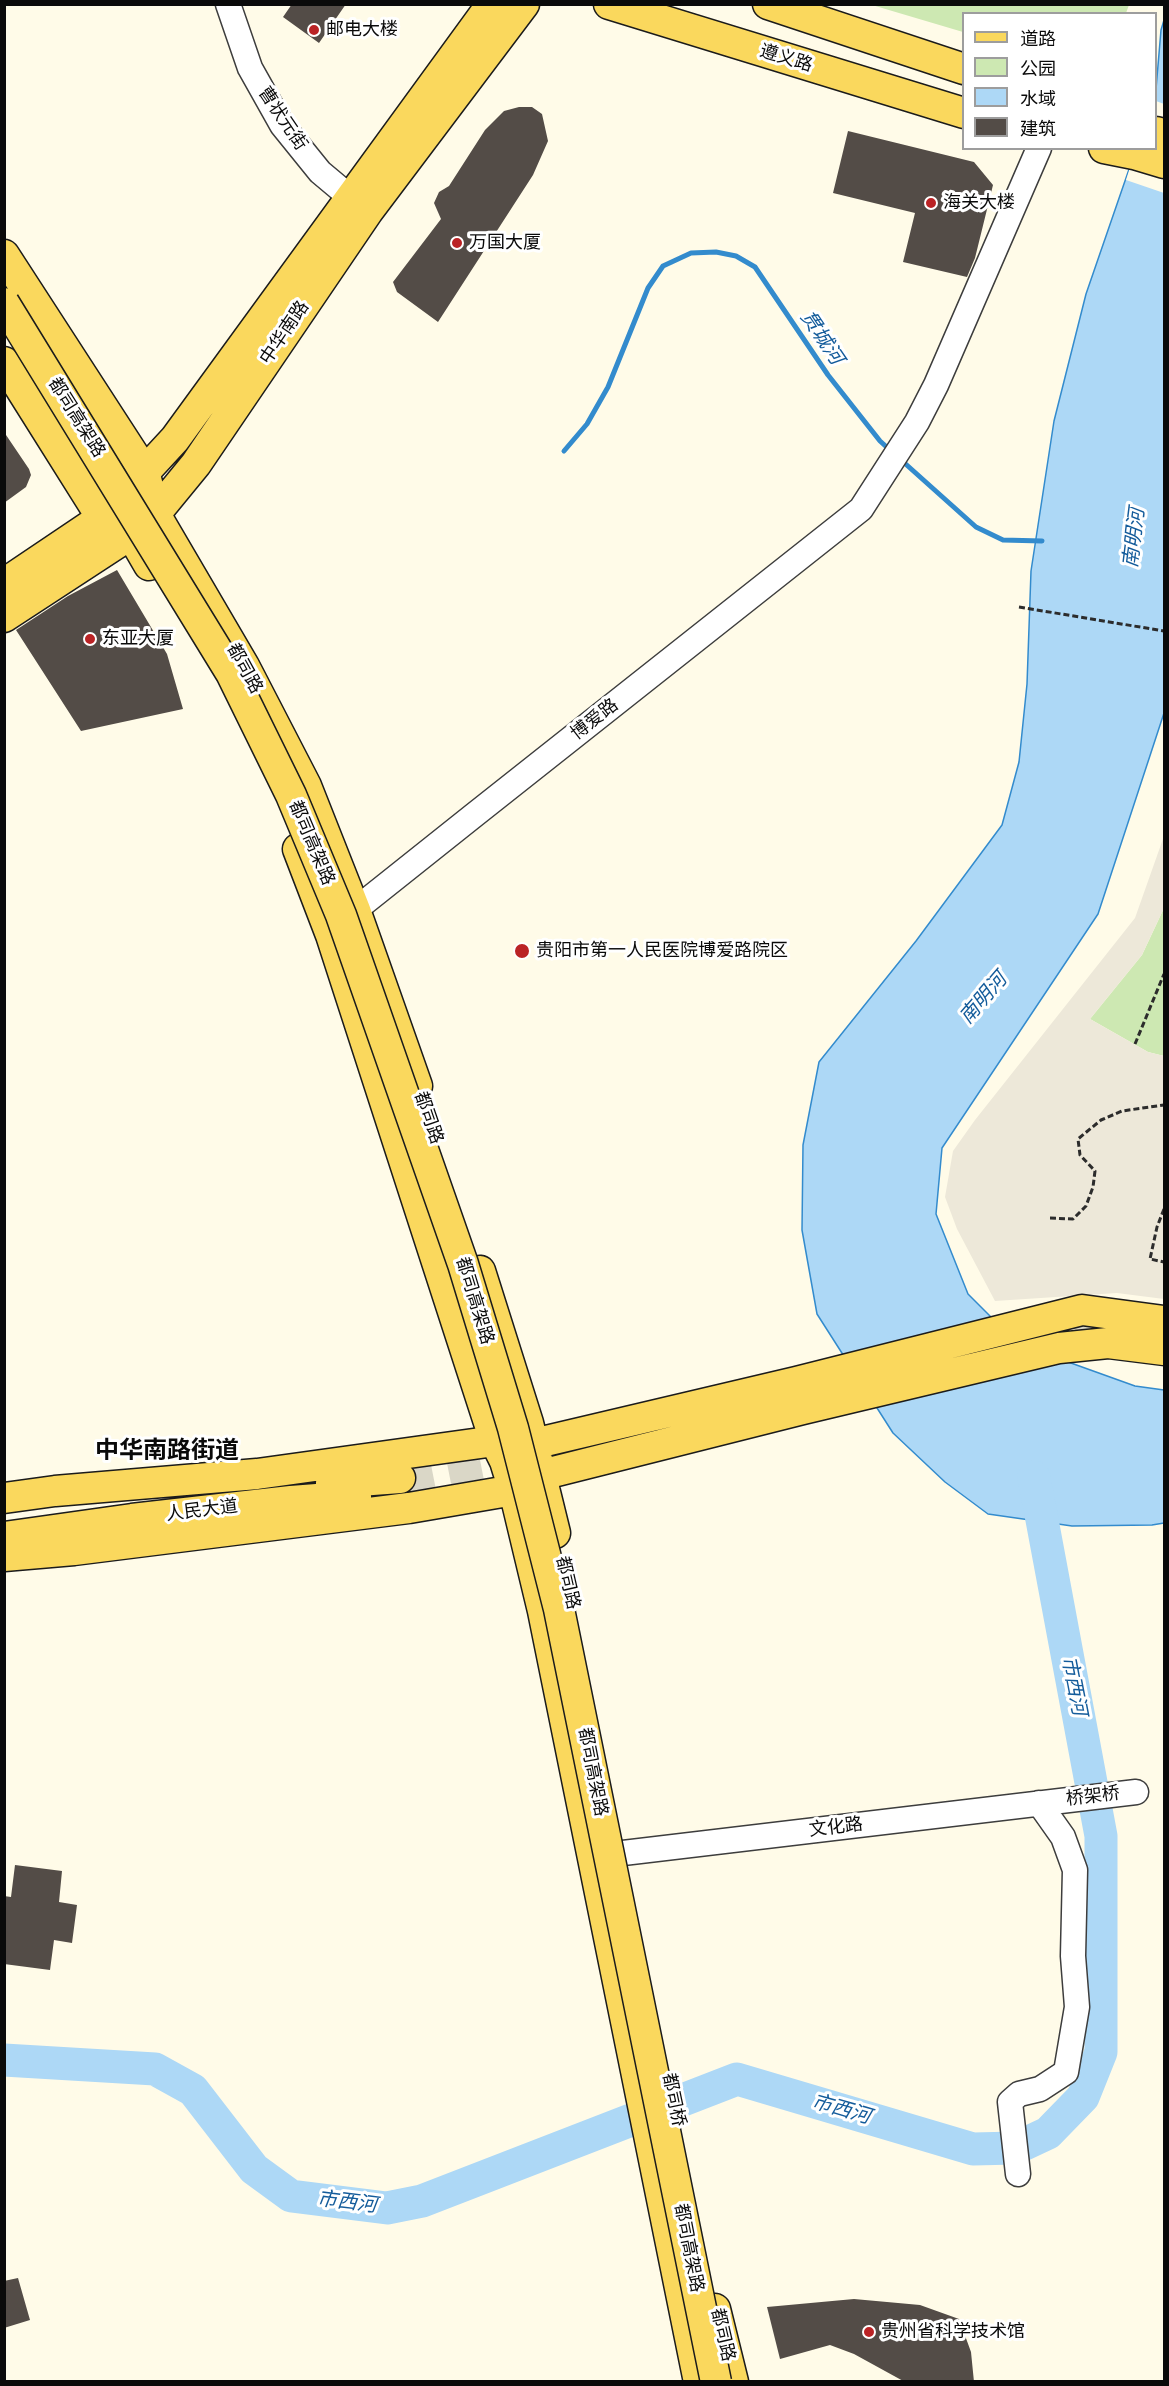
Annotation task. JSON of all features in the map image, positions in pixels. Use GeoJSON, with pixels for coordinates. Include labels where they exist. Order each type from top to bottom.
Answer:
{"type":"FeatureCollection","features":[{"type":"Feature","properties":{"kind":"main road","name":"中华南路"},"geometry":{"type":"LineString","coordinates":[[4,617],[130,534],[155,514],[196,464],[360,205],[492,4]]}},
{"type":"Feature","properties":{"kind":"main road","name":"中华南路"},"geometry":{"type":"LineString","coordinates":[[4,584],[102,518],[176,439],[360,205],[524,4]]}},
{"type":"Feature","properties":{"kind":"main road","name":"遵义路"},"geometry":{"type":"LineString","coordinates":[[609,4],[962,113]]}},
{"type":"Feature","properties":{"kind":"main road"},"geometry":{"type":"LineString","coordinates":[[768,4],[962,69]]}},
{"type":"Feature","properties":{"kind":"main road"},"geometry":{"type":"LineString","coordinates":[[1114,150],[1164,163]]}},
{"type":"Feature","properties":{"kind":"main road","name":"都司路"},"geometry":{"type":"LineString","coordinates":[[4,255],[144,471],[155,514],[244,666],[306,786],[355,910],[477,1260],[533,1444],[572,1606],[663,2054]]}},
{"type":"Feature","properties":{"kind":"main road","name":"都司高架路"},"geometry":{"type":"LineString","coordinates":[[4,303],[231,673],[291,795],[341,915],[463,1264],[513,1428],[559,1609],[716,2382]]}},
{"type":"Feature","properties":{"kind":"main road","name":"都司路"},"geometry":{"type":"LineString","coordinates":[[4,362],[102,518],[130,534],[223,689],[278,800],[332,935],[495,1441],[505,1461],[514,1490],[543,1611],[635,2064]]}},
{"type":"Feature","properties":{"kind":"main road"},"geometry":{"type":"LineString","coordinates":[[4,1556],[85,1549],[397,1510],[514,1490],[541,1475],[1082,1310],[1164,1321]]}},
{"type":"Feature","properties":{"kind":"main road"},"geometry":{"type":"LineString","coordinates":[[4,1498],[55,1491],[257,1474],[495,1441],[533,1444],[1059,1348],[1108,1343],[1164,1350]]}},
{"type":"Feature","properties":{"kind":"main road","name":"人民大道"},"geometry":{"type":"LineString","coordinates":[[4,1517],[148,1497],[400,1485],[4,1537]]}},
{"type":"Feature","properties":{"kind":"main road","name":"都司桥"},"geometry":{"type":"LineString","coordinates":[[663,2054],[682,2146]]}},
{"type":"Feature","properties":{"kind":"main road","name":"都司桥"},"geometry":{"type":"LineString","coordinates":[[635,2064],[654,2154]]}},
{"type":"Feature","properties":{"kind":"main road","name":"都司路"},"geometry":{"type":"LineString","coordinates":[[682,2146],[721,2335],[734,2382]]}},
{"type":"Feature","properties":{"kind":"main road","name":"都司路"},"geometry":{"type":"LineString","coordinates":[[654,2154],[699,2382]]}},
{"type":"Feature","properties":{"kind":"street","name":"曹状元街"},"geometry":{"type":"LineString","coordinates":[[228,4],[250,68],[282,125],[320,171],[360,205]]}},
{"type":"Feature","properties":{"kind":"street","name":"博爱路"},"geometry":{"type":"LineString","coordinates":[[332,935],[355,910],[861,509],[917,422],[936,385],[1038,150]]}},
{"type":"Feature","properties":{"kind":"street","name":"桥架桥"},"geometry":{"type":"LineString","coordinates":[[1044,1803],[1136,1792]]}},
{"type":"Feature","properties":{"kind":"street","name":"文化路"},"geometry":{"type":"LineString","coordinates":[[623,1853],[1044,1803]]}},
{"type":"Feature","properties":{"kind":"street"},"geometry":{"type":"LineString","coordinates":[[1018,2174],[1010,2102],[1019,2094],[1040,2089],[1066,2072],[1077,2007],[1073,1956],[1075,1870],[1063,1837],[1044,1803]]}},
{"type":"Feature","properties":{"kind":"path"},"geometry":{"type":"LineString","coordinates":[[1019,607],[1164,631]]}},
{"type":"Feature","properties":{"kind":"path"},"geometry":{"type":"LineString","coordinates":[[1135,1044],[1164,974]]}},
{"type":"Feature","properties":{"kind":"path"},"geometry":{"type":"LineString","coordinates":[[1050,1218],[1073,1220],[1086,1206],[1093,1187],[1095,1171],[1080,1155],[1078,1139],[1101,1120],[1122,1111],[1164,1105]]}},
{"type":"Feature","properties":{"kind":"path"},"geometry":{"type":"LineString","coordinates":[[1164,1209],[1157,1227],[1150,1259],[1164,1262]]}},
{"type":"Feature","properties":{"kind":"green space"},"geometry":{"type":"Polygon","coordinates":[[[872,5],[1129,5],[1126,12],[962,12],[962,32],[872,5]]]}},
{"type":"Feature","properties":{"kind":"green space"},"geometry":{"type":"Polygon","coordinates":[[[1164,908],[1164,1056],[1148,1052],[1090,1019],[1142,955],[1164,908]]]}},
{"type":"Feature","properties":{"kind":"shaded area"},"geometry":{"type":"Polygon","coordinates":[[[1164,836],[1164,908],[1142,955],[1090,1019],[1148,1052],[1164,1056],[1164,1299],[1117,1293],[995,1301],[957,1229],[945,1197],[953,1151],[1135,918],[1164,836]]]}},
{"type":"Feature","properties":{"kind":"water","name":"南明河"},"geometry":{"type":"Polygon","coordinates":[[[1164,20],[1164,713],[1098,914],[942,1148],[936,1214],[968,1294],[1018,1344],[1135,1386],[1164,1390],[1164,1523],[1072,1526],[988,1514],[945,1482],[893,1433],[817,1314],[802,1230],[803,1145],[819,1062],[916,941],[1002,825],[1019,762],[1027,684],[1031,571],[1054,421],[1086,294],[1136,150],[1157,150],[1157,77],[1164,20]]]}},
{"type":"Feature","properties":{"kind":"pier"},"geometry":{"type":"Polygon","coordinates":[[[1157,101],[1164,104],[1164,193],[1126,180],[1136,150],[1157,150],[1157,101]]]}},
{"type":"Feature","properties":{"kind":"building","name":"邮电大楼"},"geometry":{"type":"Polygon","coordinates":[[[292,4],[346,4],[319,43],[283,17],[292,4]]]}},
{"type":"Feature","properties":{"kind":"building","name":"万国大厦"},"geometry":{"type":"Polygon","coordinates":[[[519,107],[532,107],[542,114],[548,141],[533,175],[438,322],[397,292],[393,282],[441,219],[434,203],[439,192],[449,186],[485,130],[504,111],[519,107]]]}},
{"type":"Feature","properties":{"kind":"building","name":"海关大楼"},"geometry":{"type":"Polygon","coordinates":[[[848,131],[974,162],[993,185],[975,258],[967,277],[903,262],[915,213],[833,193],[848,131]]]}},
{"type":"Feature","properties":{"kind":"building"},"geometry":{"type":"Polygon","coordinates":[[[4,432],[31,475],[26,487],[4,503],[4,432]]]}},
{"type":"Feature","properties":{"kind":"building","name":"东亚大厦"},"geometry":{"type":"Polygon","coordinates":[[[117,570],[167,654],[183,709],[81,731],[16,630],[68,596],[117,570]]]}},
{"type":"Feature","properties":{"kind":"building"},"geometry":{"type":"Polygon","coordinates":[[[15,1865],[62,1871],[59,1902],[77,1905],[72,1943],[54,1940],[50,1970],[4,1964],[4,1896],[11,1897],[15,1865]]]}},
{"type":"Feature","properties":{"kind":"building"},"geometry":{"type":"Polygon","coordinates":[[[18,2278],[30,2320],[4,2328],[4,2281],[18,2278]]]}},
{"type":"Feature","properties":{"kind":"building","name":"贵州省科学技术馆"},"geometry":{"type":"Polygon","coordinates":[[[854,2299],[920,2305],[959,2319],[971,2352],[974,2382],[905,2382],[854,2354],[830,2345],[780,2359],[767,2307],[854,2299]]]}},
{"type":"Feature","properties":{"kind":"waterway","name":"贯城河"},"geometry":{"type":"LineString","coordinates":[[564,451],[587,424],[608,387],[648,288],[663,266],[691,253],[716,252],[736,256],[755,267],[828,375],[880,441],[891,451]]}},
{"type":"Feature","properties":{"kind":"waterway","name":"贯城河"},"geometry":{"type":"LineString","coordinates":[[900,459],[976,527],[1003,540],[1042,541]]}},
{"type":"Feature","properties":{"kind":"waterway","name":"市西河"},"geometry":{"type":"LineString","coordinates":[[4,2060],[155,2069],[193,2090],[254,2169],[291,2196],[387,2208],[422,2201],[737,2079],[973,2149],[1016,2148],[1048,2133],[1083,2097],[1101,2052],[1101,1836],[1034,1477]]}},
{"type":"Feature","properties":{"kind":"tunnel"},"geometry":{"type":"LineString","coordinates":[[1026,1334],[1098,1326],[1139,1329]]}},
{"type":"Feature","properties":{"kind":"tunnel"},"geometry":{"type":"LineString","coordinates":[[400,1478],[533,1452]]}},
{"type":"Feature","properties":{"kind":"place","name":"邮电大楼"},"geometry":{"type":"Point","coordinates":[314,30]}},
{"type":"Feature","properties":{"kind":"place","name":"海关大楼"},"geometry":{"type":"Point","coordinates":[931,203]}},
{"type":"Feature","properties":{"kind":"place","name":"万国大厦"},"geometry":{"type":"Point","coordinates":[457,243]}},
{"type":"Feature","properties":{"kind":"place","name":"东亚大厦"},"geometry":{"type":"Point","coordinates":[90,639]}},
{"type":"Feature","properties":{"kind":"place","name":"贵阳市第一人民医院博爱路院区"},"geometry":{"type":"Point","coordinates":[522,951]}},
{"type":"Feature","properties":{"kind":"place","name":"贵州省科学技术馆"},"geometry":{"type":"Point","coordinates":[869,2332]}},
{"type":"Feature","properties":{"kind":"district","name":"中华南路街道"},"geometry":{"type":"Point","coordinates":[167,1452]}}]}
